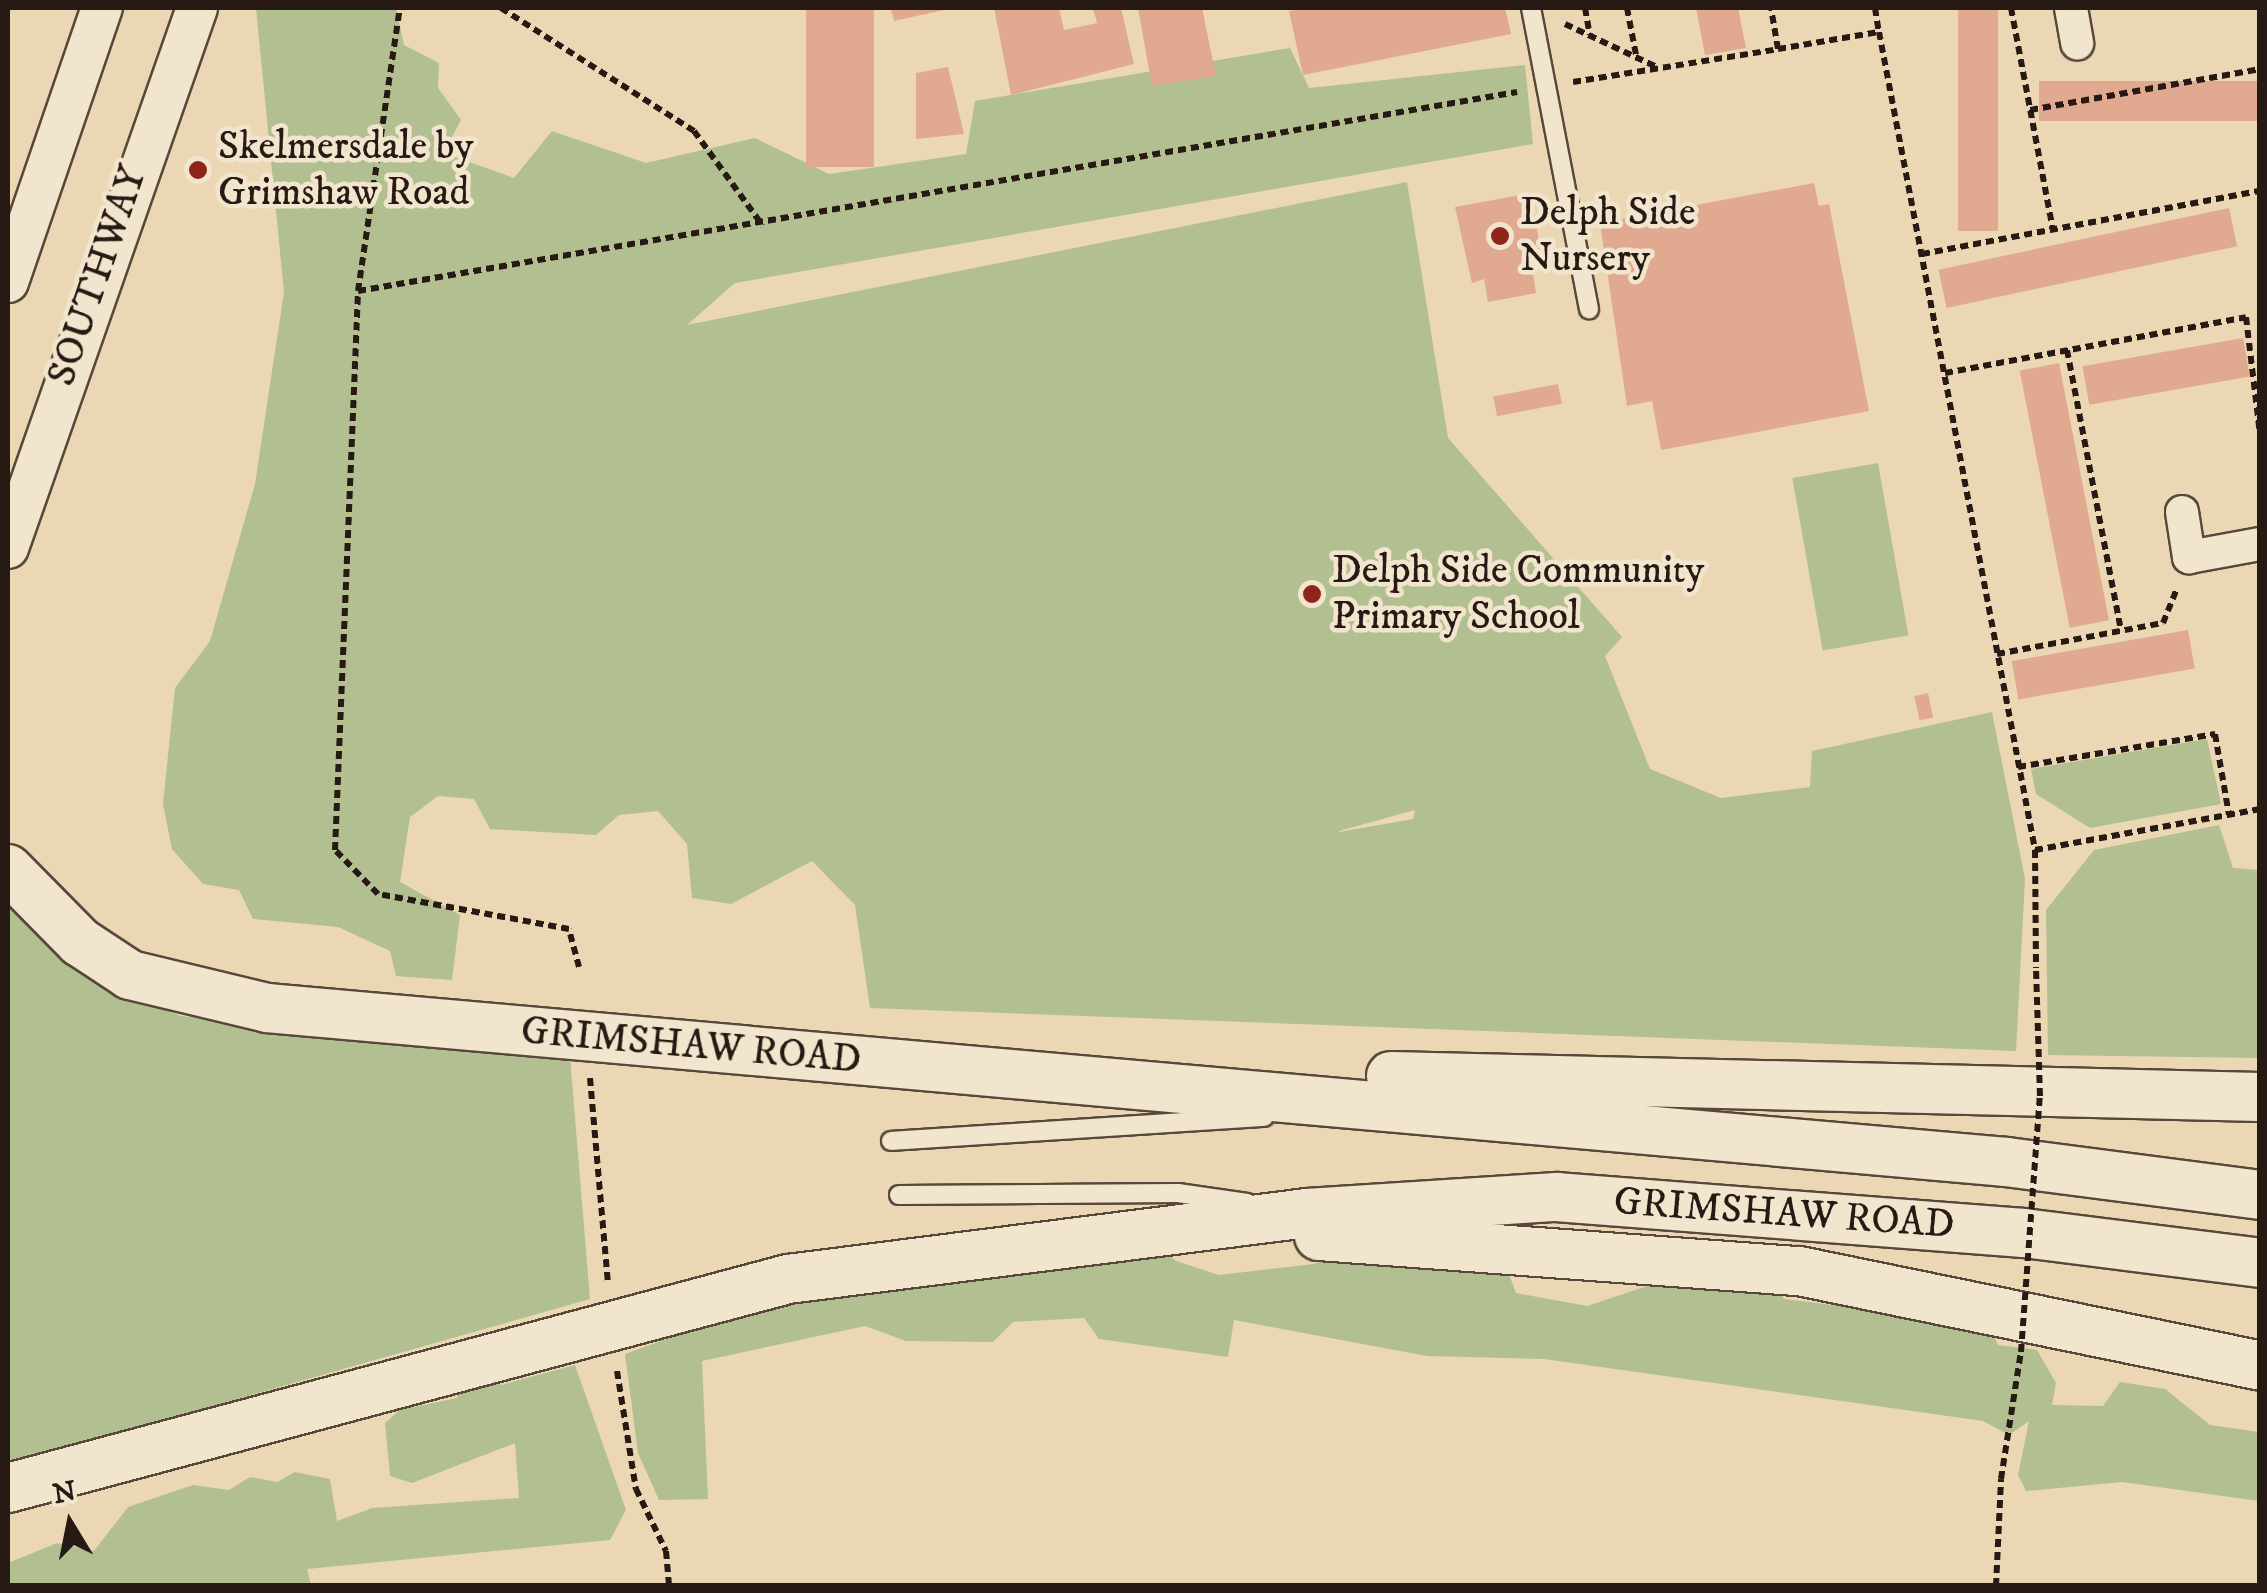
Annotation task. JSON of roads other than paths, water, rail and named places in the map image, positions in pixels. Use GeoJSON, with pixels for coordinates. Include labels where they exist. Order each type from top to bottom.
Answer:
{"type":"FeatureCollection","features":[{"type":"Feature","properties":{"kind":"main road","name":"GRIMSHAW ROAD"},"geometry":{"type":"LineString","coordinates":[[8,869],[80,942],[183,994],[903,1065],[1418,1107],[2006,1162],[2260,1195]]}},
{"type":"Feature","properties":{"kind":"main road"},"geometry":{"type":"LineString","coordinates":[[903,1065],[2260,1097]]}},
{"type":"Feature","properties":{"kind":"main road","name":"GRIMSHAW ROAD"},"geometry":{"type":"LineString","coordinates":[[8,1488],[646,1310],[788,1279],[1307,1212],[1556,1196],[2024,1232],[2260,1264]]}},
{"type":"Feature","properties":{"kind":"main road"},"geometry":{"type":"LineString","coordinates":[[1159,1232],[1477,1241],[1799,1271],[2260,1366]]}},
{"type":"Feature","properties":{"kind":"street","name":"SOUTHWAY"},"geometry":{"type":"LineString","coordinates":[[8,282],[102,8]]}},
{"type":"Feature","properties":{"kind":"street","name":"SOUTHWAY"},"geometry":{"type":"LineString","coordinates":[[8,548],[197,8]]}},
{"type":"Feature","properties":{"kind":"street"},"geometry":{"type":"LineString","coordinates":[[2071,8],[2077,43]]}},
{"type":"Feature","properties":{"kind":"street"},"geometry":{"type":"LineString","coordinates":[[2182,512],[2189,557],[2260,544]]}},
{"type":"Feature","properties":{"kind":"lane"},"geometry":{"type":"LineString","coordinates":[[1539,11],[1546,87],[1589,309]]}},
{"type":"Feature","properties":{"kind":"lane","name":"GRIMSHAW ROAD"},"geometry":{"type":"LineString","coordinates":[[891,1141],[1418,1107]]}},
{"type":"Feature","properties":{"kind":"lane","name":"GRIMSHAW ROAD"},"geometry":{"type":"LineString","coordinates":[[899,1195],[1178,1192],[1307,1212]]}},
{"type":"Feature","properties":{"kind":"place","name":"Skelmersdale by Grimshaw Road"},"geometry":{"type":"Point","coordinates":[198,170]}},
{"type":"Feature","properties":{"kind":"place","name":"Delph Side Nursery"},"geometry":{"type":"Point","coordinates":[1500,236]}},
{"type":"Feature","properties":{"kind":"place","name":"Delph Side Community Primary School"},"geometry":{"type":"Point","coordinates":[1312,594]}}]}
